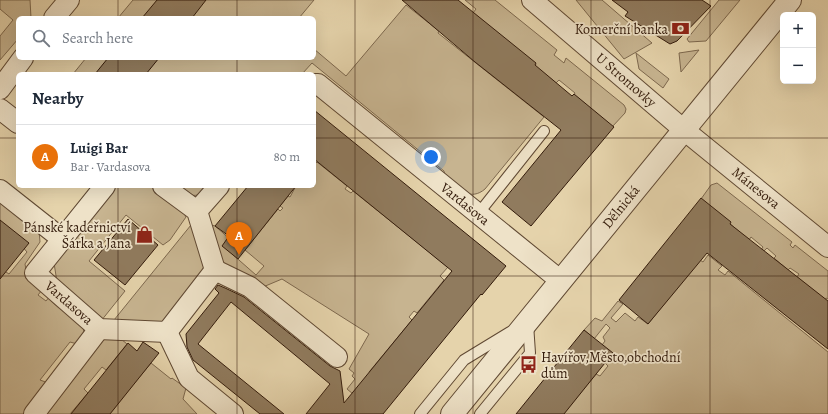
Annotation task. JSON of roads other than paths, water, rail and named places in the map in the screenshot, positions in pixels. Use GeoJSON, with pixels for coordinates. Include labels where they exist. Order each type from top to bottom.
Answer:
{"type":"FeatureCollection","features":[{"type":"Feature","properties":{"kind":"street","name":"U Stromovky"},"geometry":{"type":"LineString","coordinates":[[532,0],[684,130]]}},
{"type":"Feature","properties":{"kind":"street","name":"Dělnická"},"geometry":{"type":"LineString","coordinates":[[452,414],[790,0]]}},
{"type":"Feature","properties":{"kind":"street"},"geometry":{"type":"LineString","coordinates":[[0,89],[22,60]]}},
{"type":"Feature","properties":{"kind":"street","name":"Vardasova"},"geometry":{"type":"LineString","coordinates":[[316,84],[318,84],[561,281]]}},
{"type":"Feature","properties":{"kind":"street"},"geometry":{"type":"LineString","coordinates":[[0,109],[16,121]]}},
{"type":"Feature","properties":{"kind":"street","name":"Mánesova"},"geometry":{"type":"LineString","coordinates":[[684,130],[828,247]]}},
{"type":"Feature","properties":{"kind":"street","name":"Vardasova"},"geometry":{"type":"LineString","coordinates":[[102,188],[35,273],[99,329],[168,332]]}},
{"type":"Feature","properties":{"kind":"street"},"geometry":{"type":"LineString","coordinates":[[166,188],[197,211],[215,270],[250,287],[337,357]]}},
{"type":"Feature","properties":{"kind":"street"},"geometry":{"type":"LineString","coordinates":[[197,211],[216,188]]}},
{"type":"Feature","properties":{"kind":"street"},"geometry":{"type":"LineString","coordinates":[[0,190],[62,239]]}},
{"type":"Feature","properties":{"kind":"street"},"geometry":{"type":"LineString","coordinates":[[215,270],[168,332],[189,378],[233,414]]}},
{"type":"Feature","properties":{"kind":"street","name":"Vardasova"},"geometry":{"type":"LineString","coordinates":[[34,414],[99,329]]}},
{"type":"Feature","properties":{"kind":"lane"},"geometry":{"type":"LineString","coordinates":[[478,214],[544,131]]}},
{"type":"Feature","properties":{"kind":"lane"},"geometry":{"type":"LineString","coordinates":[[420,414],[464,360],[528,321],[530,353],[480,414]]}},
{"type":"Feature","properties":{"kind":"place","name":"Komerční banka"},"geometry":{"type":"Point","coordinates":[681,29]}},
{"type":"Feature","properties":{"kind":"place","name":"Pánské kadeřnictví Šárka a Jana"},"geometry":{"type":"Point","coordinates":[144,235]}},
{"type":"Feature","properties":{"kind":"place","name":"Luigi Bar"},"geometry":{"type":"Point","coordinates":[239,255]}},
{"type":"Feature","properties":{"kind":"place","name":"Havířov,Město,obchodní dům"},"geometry":{"type":"Point","coordinates":[528,365]}}]}
